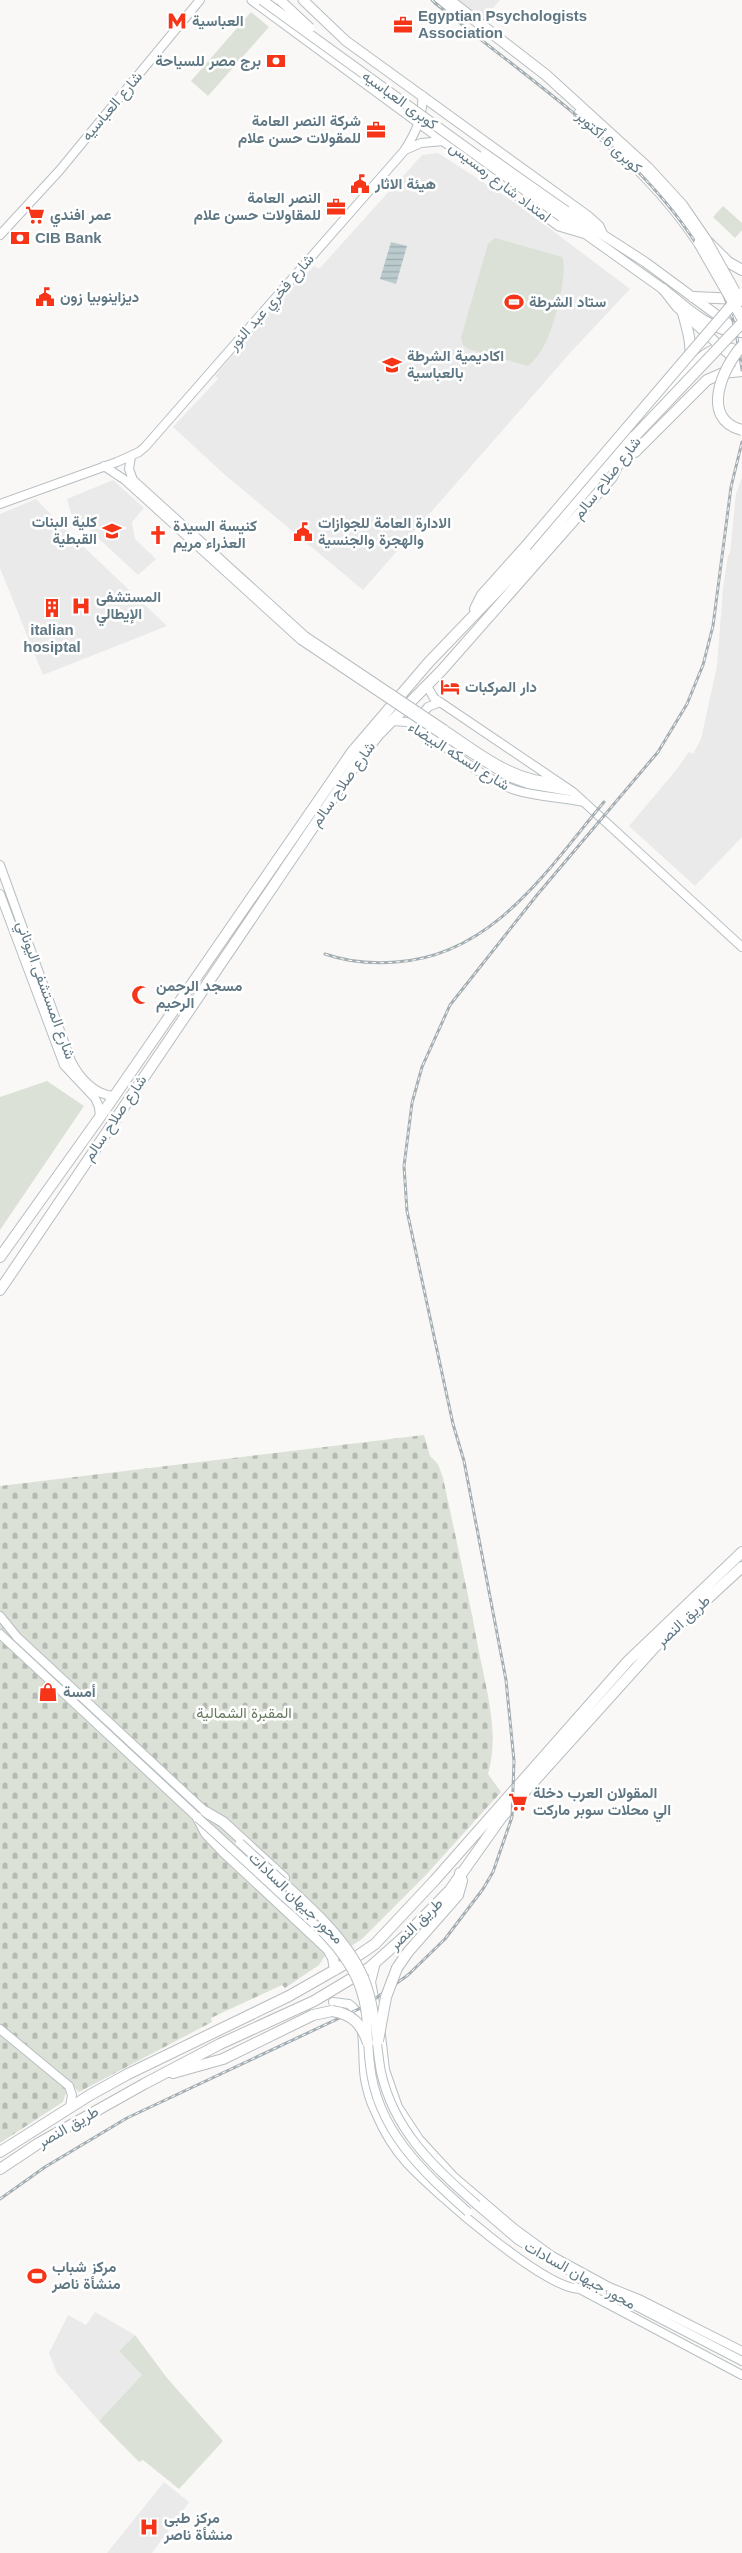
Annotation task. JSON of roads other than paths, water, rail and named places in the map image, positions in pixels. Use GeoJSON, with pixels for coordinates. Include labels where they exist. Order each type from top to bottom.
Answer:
{"type":"FeatureCollection","features":[{"type":"Feature","properties":{"kind":"highway","name":"كوبرى 6 أكتوبر"},"geometry":{"type":"LineString","coordinates":[[438,0],[546,84],[655,184],[690,230],[742,318]]}},
{"type":"Feature","properties":{"kind":"highway","name":"كوبرى 6 أكتوبر"},"geometry":{"type":"LineString","coordinates":[[449,0],[541,71],[648,168],[682,205],[706,240],[742,304]]}},
{"type":"Feature","properties":{"kind":"highway"},"geometry":{"type":"LineString","coordinates":[[706,240],[728,262],[742,270]]}},
{"type":"Feature","properties":{"kind":"highway"},"geometry":{"type":"LineString","coordinates":[[663,289],[709,323],[721,329],[742,330]]}},
{"type":"Feature","properties":{"kind":"highway"},"geometry":{"type":"LineString","coordinates":[[474,613],[482,595],[742,293]]}},
{"type":"Feature","properties":{"kind":"highway"},"geometry":{"type":"LineString","coordinates":[[693,297],[742,298]]}},
{"type":"Feature","properties":{"kind":"highway"},"geometry":{"type":"LineString","coordinates":[[683,313],[691,344],[688,369]]}},
{"type":"Feature","properties":{"kind":"highway","name":"شارع صلاح سالم"},"geometry":{"type":"LineString","coordinates":[[0,1257],[115,1096],[352,752],[379,717],[474,613],[526,561],[620,450],[636,437],[742,330]]}},
{"type":"Feature","properties":{"kind":"highway"},"geometry":{"type":"LineString","coordinates":[[742,346],[732,358],[722,379],[717,402],[726,422],[742,430]]}},
{"type":"Feature","properties":{"kind":"highway"},"geometry":{"type":"LineString","coordinates":[[620,450],[630,433],[688,369],[712,350],[729,347],[742,354]]}},
{"type":"Feature","properties":{"kind":"highway"},"geometry":{"type":"LineString","coordinates":[[688,369],[699,368],[703,370],[707,380]]}},
{"type":"Feature","properties":{"kind":"highway"},"geometry":{"type":"LineString","coordinates":[[612,476],[707,380],[723,373],[742,371]]}},
{"type":"Feature","properties":{"kind":"highway","name":"شارع صلاح سالم"},"geometry":{"type":"LineString","coordinates":[[0,1295],[2,1287],[355,766],[392,721],[427,686],[612,476],[621,458],[636,437]]}},
{"type":"Feature","properties":{"kind":"highway","name":"طريق النصر"},"geometry":{"type":"LineString","coordinates":[[0,2152],[70,2107],[128,2074],[289,1996],[375,1944],[436,1880],[628,1661],[742,1552]]}},
{"type":"Feature","properties":{"kind":"highway","name":"طريق النصر"},"geometry":{"type":"LineString","coordinates":[[0,2169],[65,2128],[159,2076],[220,2044],[330,1993],[377,1961],[405,1936],[450,1890],[501,1818],[655,1647],[742,1567]]}},
{"type":"Feature","properties":{"kind":"highway"},"geometry":{"type":"LineString","coordinates":[[334,1970],[330,1951],[219,1846],[204,1829],[202,1815],[222,1820],[307,1901],[351,1949],[363,1953]]}},
{"type":"Feature","properties":{"kind":"highway"},"geometry":{"type":"LineString","coordinates":[[373,2042],[386,1997],[397,1968],[408,1952],[458,1895],[462,1885],[462,1873],[454,1872],[449,1864]]}},
{"type":"Feature","properties":{"kind":"highway"},"geometry":{"type":"LineString","coordinates":[[436,1880],[446,1884],[450,1890]]}},
{"type":"Feature","properties":{"kind":"highway"},"geometry":{"type":"LineString","coordinates":[[330,1951],[340,1951],[345,1942]]}},
{"type":"Feature","properties":{"kind":"highway"},"geometry":{"type":"LineString","coordinates":[[159,2076],[223,2059],[322,2012],[338,2012],[352,2018],[373,2042]]}},
{"type":"Feature","properties":{"kind":"highway"},"geometry":{"type":"LineString","coordinates":[[128,2074],[126,2081],[129,2085],[144,2084]]}},
{"type":"Feature","properties":{"kind":"highway"},"geometry":{"type":"LineString","coordinates":[[52,2118],[62,2119],[65,2128]]}},
{"type":"Feature","properties":{"kind":"main road","name":"امتداد شارع رمسيس"},"geometry":{"type":"LineString","coordinates":[[252,0],[559,226],[586,234],[663,289],[683,313],[742,366]]}},
{"type":"Feature","properties":{"kind":"main road","name":"كوبرى العباسيه"},"geometry":{"type":"LineString","coordinates":[[262,0],[564,214]]}},
{"type":"Feature","properties":{"kind":"main road","name":"كوبرى العباسيه"},"geometry":{"type":"LineString","coordinates":[[280,0],[305,24],[564,214],[586,234]]}},
{"type":"Feature","properties":{"kind":"main road"},"geometry":{"type":"LineString","coordinates":[[297,0],[312,11]]}},
{"type":"Feature","properties":{"kind":"main road","name":"امتداد شارع رمسيس"},"geometry":{"type":"LineString","coordinates":[[303,0],[312,11],[346,41],[595,222],[603,235]]}},
{"type":"Feature","properties":{"kind":"main road"},"geometry":{"type":"LineString","coordinates":[[482,168],[491,162],[495,148]]}},
{"type":"Feature","properties":{"kind":"main road"},"geometry":{"type":"LineString","coordinates":[[497,179],[499,168],[505,162],[512,160]]}},
{"type":"Feature","properties":{"kind":"main road","name":"امتداد شارع رمسيس"},"geometry":{"type":"LineString","coordinates":[[564,214],[603,235],[742,330]]}},
{"type":"Feature","properties":{"kind":"street","name":"شارع العباسيه"},"geometry":{"type":"LineString","coordinates":[[0,241],[200,0]]}},
{"type":"Feature","properties":{"kind":"street","name":"شارع فخري عبد النور"},"geometry":{"type":"LineString","coordinates":[[130,456],[139,452],[404,151],[419,122],[422,110],[422,95]]}},
{"type":"Feature","properties":{"kind":"street","name":"شارع فخري عبد النور"},"geometry":{"type":"LineString","coordinates":[[404,151],[421,143],[445,141]]}},
{"type":"Feature","properties":{"kind":"street","name":"شارع العباسيه"},"geometry":{"type":"LineString","coordinates":[[0,235],[23,211]]}},
{"type":"Feature","properties":{"kind":"street"},"geometry":{"type":"LineString","coordinates":[[0,504],[130,456],[129,469],[133,480],[303,638]]}},
{"type":"Feature","properties":{"kind":"street"},"geometry":{"type":"LineString","coordinates":[[104,466],[120,476],[303,638],[509,777],[528,784],[574,792]]}},
{"type":"Feature","properties":{"kind":"street"},"geometry":{"type":"LineString","coordinates":[[427,686],[432,696],[440,702],[574,792],[742,947]]}},
{"type":"Feature","properties":{"kind":"street"},"geometry":{"type":"LineString","coordinates":[[417,726],[424,710],[440,702]]}},
{"type":"Feature","properties":{"kind":"street","name":"شارع السكه البيضاء"},"geometry":{"type":"LineString","coordinates":[[392,721],[417,726],[487,775],[509,788],[525,793],[586,802]]}},
{"type":"Feature","properties":{"kind":"street"},"geometry":{"type":"LineString","coordinates":[[442,731],[508,770],[534,780],[559,782]]}},
{"type":"Feature","properties":{"kind":"street","name":"شارع المستشفى اليوناني"},"geometry":{"type":"LineString","coordinates":[[0,865],[71,1061],[79,1074],[96,1091],[115,1096]]}},
{"type":"Feature","properties":{"kind":"street","name":"شارع المستشفى اليوناني"},"geometry":{"type":"LineString","coordinates":[[0,894],[64,1065],[95,1098],[99,1107],[100,1117]]}},
{"type":"Feature","properties":{"kind":"street","name":"محور جيهان السادات"},"geometry":{"type":"LineString","coordinates":[[0,1616],[17,1637],[312,1921],[342,1955],[355,1976],[366,2004],[368,2022],[381,2072],[400,2124],[426,2159],[508,2232],[538,2254],[742,2362]]}},
{"type":"Feature","properties":{"kind":"street","name":"محور جيهان السادات"},"geometry":{"type":"LineString","coordinates":[[1,1635],[202,1815]]}},
{"type":"Feature","properties":{"kind":"street"},"geometry":{"type":"LineString","coordinates":[[377,1961],[371,1982],[385,2070],[398,2108],[419,2139],[452,2176],[515,2229],[568,2265],[606,2286],[628,2294],[742,2351]]}},
{"type":"Feature","properties":{"kind":"street"},"geometry":{"type":"LineString","coordinates":[[332,2002],[349,2004],[359,2016],[365,2079],[370,2100],[385,2133],[407,2162],[436,2192],[512,2254],[546,2275],[574,2289],[580,2289]]}},
{"type":"Feature","properties":{"kind":"street"},"geometry":{"type":"LineString","coordinates":[[0,2029],[69,2086],[72,2095],[70,2107]]}},
{"type":"Feature","properties":{"kind":"street","name":"محور جيهان السادات"},"geometry":{"type":"LineString","coordinates":[[373,2042],[374,2088],[392,2133],[422,2171],[516,2251],[580,2289],[742,2374]]}},
{"type":"Feature","properties":{"kind":"street"},"geometry":{"type":"LineString","coordinates":[[628,2294],[652,2314]]}},
{"type":"Feature","properties":{"kind":"railway"},"geometry":{"type":"LineString","coordinates":[[432,0],[602,138],[642,176],[678,217],[707,262],[730,311],[742,370]]}},
{"type":"Feature","properties":{"kind":"railway"},"geometry":{"type":"LineString","coordinates":[[0,2199],[45,2167],[127,2118],[365,2006],[408,1975],[445,1939],[483,1889],[493,1872],[512,1817],[514,1761],[506,1680],[464,1461],[453,1424],[407,1211],[404,1166],[412,1103],[422,1067],[450,1005],[537,895],[658,752],[687,704],[703,665],[713,626],[731,487],[742,442]]}},
{"type":"Feature","properties":{"kind":"railway"},"geometry":{"type":"LineString","coordinates":[[325,954],[360,962],[396,962],[430,956],[461,944],[489,927],[515,905],[539,881],[604,802]]}},
{"type":"Feature","properties":{"kind":"place","name":"العباسية"},"geometry":{"type":"Point","coordinates":[177,21]}},
{"type":"Feature","properties":{"kind":"place","name":"Egyptian Psychologists Association"},"geometry":{"type":"Point","coordinates":[403,25]}},
{"type":"Feature","properties":{"kind":"place","name":"برج مصر للسياحة"},"geometry":{"type":"Point","coordinates":[276,61]}},
{"type":"Feature","properties":{"kind":"place","name":"شركة النصر العامة للمقولات حسن علام"},"geometry":{"type":"Point","coordinates":[376,130]}},
{"type":"Feature","properties":{"kind":"place","name":"هيئة الاثار"},"geometry":{"type":"Point","coordinates":[360,184]}},
{"type":"Feature","properties":{"kind":"place","name":"النصر العامة للمقاولات حسن علام"},"geometry":{"type":"Point","coordinates":[336,207]}},
{"type":"Feature","properties":{"kind":"place","name":"عمر افندي"},"geometry":{"type":"Point","coordinates":[35,215]}},
{"type":"Feature","properties":{"kind":"place","name":"CIB Bank"},"geometry":{"type":"Point","coordinates":[20,238]}},
{"type":"Feature","properties":{"kind":"place","name":"ديزاينوبيا زون"},"geometry":{"type":"Point","coordinates":[45,297]}},
{"type":"Feature","properties":{"kind":"place","name":"ستاد الشرطة"},"geometry":{"type":"Point","coordinates":[514,302]}},
{"type":"Feature","properties":{"kind":"place","name":"اكاديمية الشرطة بالعباسية"},"geometry":{"type":"Point","coordinates":[392,365]}},
{"type":"Feature","properties":{"kind":"place","name":"كلية البنات القبطية"},"geometry":{"type":"Point","coordinates":[112,531]}},
{"type":"Feature","properties":{"kind":"place","name":"الادارة العامة للجوازات والهجرة والجنسية"},"geometry":{"type":"Point","coordinates":[303,532]}},
{"type":"Feature","properties":{"kind":"place","name":"كنيسة السيدة العذراء مريم"},"geometry":{"type":"Point","coordinates":[158,535]}},
{"type":"Feature","properties":{"kind":"place","name":"المستشفى الإيطالي"},"geometry":{"type":"Point","coordinates":[81,606]}},
{"type":"Feature","properties":{"kind":"place","name":"italian hosiptal"},"geometry":{"type":"Point","coordinates":[52,608]}},
{"type":"Feature","properties":{"kind":"place","name":"دار المركبات"},"geometry":{"type":"Point","coordinates":[450,687]}},
{"type":"Feature","properties":{"kind":"place","name":"مسجد الرحمن الرحيم"},"geometry":{"type":"Point","coordinates":[141,995]}},
{"type":"Feature","properties":{"kind":"place","name":"أمسة"},"geometry":{"type":"Point","coordinates":[48,1692]}},
{"type":"Feature","properties":{"kind":"place","name":"المقولان العرب دخلة الي محلات سوبر ماركت"},"geometry":{"type":"Point","coordinates":[518,1802]}},
{"type":"Feature","properties":{"kind":"place","name":"مركز شباب منشأة ناصر"},"geometry":{"type":"Point","coordinates":[37,2276]}},
{"type":"Feature","properties":{"kind":"place","name":"مركز طبى منشأة ناصر"},"geometry":{"type":"Point","coordinates":[149,2527]}},
{"type":"Feature","properties":{"kind":"park label","name":"المقبرة الشمالية"},"geometry":{"type":"Point","coordinates":[244,1713]}}]}
